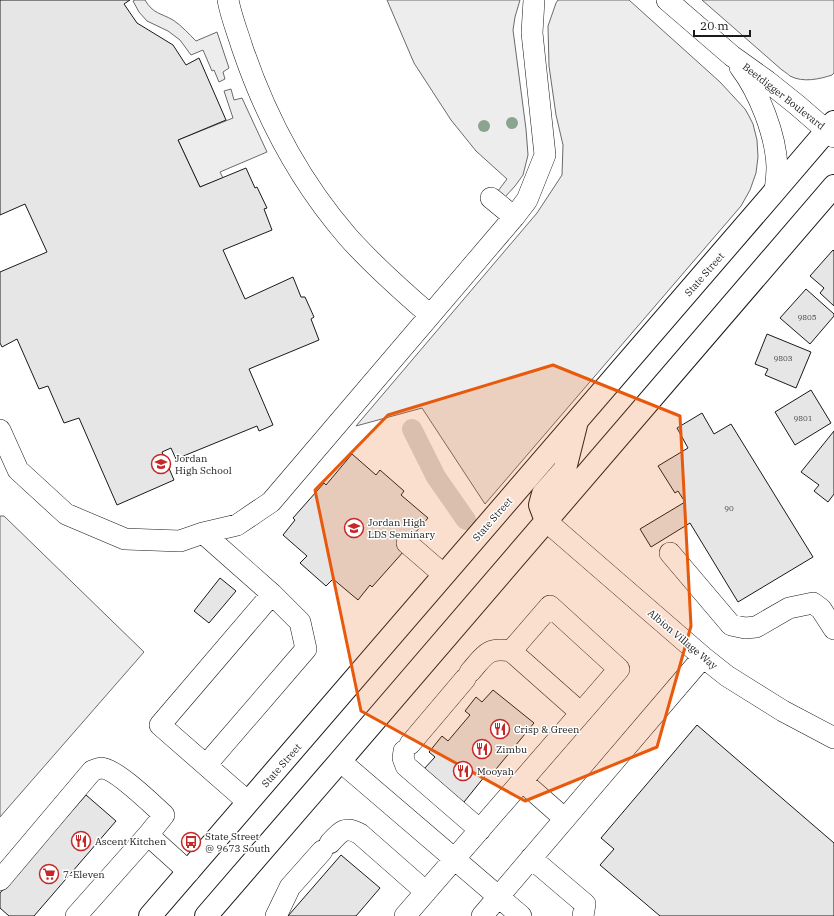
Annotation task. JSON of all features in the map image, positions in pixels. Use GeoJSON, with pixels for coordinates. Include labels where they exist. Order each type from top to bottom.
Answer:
{"type":"FeatureCollection","features":[{"type":"Feature","properties":{"kind":"main road","name":"State Street"},"geometry":{"type":"LineString","coordinates":[[150,916],[775,191],[832,130]]}},
{"type":"Feature","properties":{"kind":"main road"},"geometry":{"type":"LineString","coordinates":[[206,916],[834,186]]}},
{"type":"Feature","properties":{"kind":"main road"},"geometry":{"type":"LineString","coordinates":[[546,521],[540,505],[543,494],[565,469],[576,422]]}},
{"type":"Feature","properties":{"kind":"street"},"geometry":{"type":"LineString","coordinates":[[228,0],[246,58],[261,97],[298,168],[323,205],[348,236],[375,265],[430,315]]}},
{"type":"Feature","properties":{"kind":"street"},"geometry":{"type":"LineString","coordinates":[[0,430],[18,470],[66,514],[125,538],[180,541],[203,533],[237,525],[271,502],[527,200],[545,155],[532,33],[534,0]]}},
{"type":"Feature","properties":{"kind":"street","name":"Beetdigger Boulevard"},"geometry":{"type":"LineString","coordinates":[[667,0],[732,56],[832,130]]}},
{"type":"Feature","properties":{"kind":"street","name":"Beetdigger Boulevard"},"geometry":{"type":"LineString","coordinates":[[732,56],[751,84],[759,99],[767,120],[773,141],[777,166],[775,191]]}},
{"type":"Feature","properties":{"kind":"street"},"geometry":{"type":"LineString","coordinates":[[491,198],[514,217]]}},
{"type":"Feature","properties":{"kind":"street","name":"Albion Village Way"},"geometry":{"type":"LineString","coordinates":[[546,521],[703,658],[727,676],[783,711],[834,738]]}},
{"type":"Feature","properties":{"kind":"street"},"geometry":{"type":"LineString","coordinates":[[203,533],[272,594],[300,622],[306,649],[206,766]]}},
{"type":"Feature","properties":{"kind":"street"},"geometry":{"type":"LineString","coordinates":[[407,543],[444,575]]}},
{"type":"Feature","properties":{"kind":"street"},"geometry":{"type":"LineString","coordinates":[[670,553],[731,625],[745,628],[756,626],[789,608],[813,602],[821,609],[834,629]]}},
{"type":"Feature","properties":{"kind":"street"},"geometry":{"type":"LineString","coordinates":[[248,802],[160,725],[272,594]]}},
{"type":"Feature","properties":{"kind":"street"},"geometry":{"type":"LineString","coordinates":[[406,916],[619,669],[550,606],[511,651]]}},
{"type":"Feature","properties":{"kind":"street"},"geometry":{"type":"LineString","coordinates":[[480,830],[406,766],[403,758],[407,747],[483,657],[491,651],[511,651],[581,713]]}},
{"type":"Feature","properties":{"kind":"street"},"geometry":{"type":"LineString","coordinates":[[482,916],[703,658]]}},
{"type":"Feature","properties":{"kind":"street"},"geometry":{"type":"LineString","coordinates":[[340,761],[521,916]]}},
{"type":"Feature","properties":{"kind":"street"},"geometry":{"type":"LineString","coordinates":[[0,880],[92,771],[101,768],[108,770],[121,778],[164,815],[76,916]]}},
{"type":"Feature","properties":{"kind":"street"},"geometry":{"type":"LineString","coordinates":[[522,781],[565,819]]}},
{"type":"Feature","properties":{"kind":"street"},"geometry":{"type":"LineString","coordinates":[[276,916],[290,887],[340,832],[345,830],[353,830],[360,834],[426,892]]}},
{"type":"Feature","properties":{"kind":"street"},"geometry":{"type":"LineString","coordinates":[[148,835],[189,872]]}},
{"type":"Feature","properties":{"kind":"street"},"geometry":{"type":"LineString","coordinates":[[531,858],[585,904],[583,916]]}},
{"type":"Feature","properties":{"kind":"highlighted area"},"geometry":{"type":"Polygon","coordinates":[[[553,365],[680,416],[691,626],[657,747],[525,801],[361,711],[315,490],[388,415],[553,365]]]}},
{"type":"Feature","properties":{"kind":"shaded area"},"geometry":{"type":"Polygon","coordinates":[[[145,0],[154,11],[176,22],[196,41],[217,32],[229,68],[223,72],[225,79],[219,82],[214,70],[212,71],[203,50],[191,55],[180,40],[168,31],[147,21],[139,12],[133,1],[145,0]]]}},
{"type":"Feature","properties":{"kind":"shaded area"},"geometry":{"type":"Polygon","coordinates":[[[387,0],[520,0],[513,30],[528,155],[523,175],[505,197],[498,191],[507,179],[476,151],[451,120],[414,63],[387,0]]]}},
{"type":"Feature","properties":{"kind":"shaded area"},"geometry":{"type":"Polygon","coordinates":[[[558,0],[629,0],[720,82],[745,109],[753,124],[757,140],[758,157],[756,173],[750,190],[741,206],[485,504],[422,408],[356,426],[537,213],[562,175],[563,145],[556,115],[549,66],[548,26],[558,0]]]}},
{"type":"Feature","properties":{"kind":"shaded area"},"geometry":{"type":"Polygon","coordinates":[[[702,0],[834,0],[834,73],[832,75],[811,80],[790,76],[702,0]]]}},
{"type":"Feature","properties":{"kind":"shaded area"},"geometry":{"type":"Polygon","coordinates":[[[231,89],[234,100],[242,98],[267,152],[220,172],[223,178],[200,187],[178,140],[233,118],[224,91],[231,89]]]}},
{"type":"Feature","properties":{"kind":"shaded area"},"geometry":{"type":"Polygon","coordinates":[[[0,516],[4,516],[144,652],[0,817],[0,516]]]}},
{"type":"Feature","properties":{"kind":"building"},"geometry":{"type":"Polygon","coordinates":[[[0,0],[130,0],[124,4],[137,23],[173,45],[186,65],[199,58],[226,120],[178,140],[200,187],[246,168],[255,188],[257,187],[267,208],[264,209],[272,230],[223,250],[245,299],[293,277],[301,297],[305,297],[314,317],[311,319],[319,340],[249,369],[273,425],[259,431],[257,426],[176,459],[171,448],[162,452],[174,480],[117,505],[79,418],[64,423],[48,386],[39,389],[17,339],[2,347],[0,343],[0,272],[47,252],[25,204],[0,215],[0,0]]]}},
{"type":"Feature","properties":{"kind":"building"},"geometry":{"type":"Polygon","coordinates":[[[833,250],[834,306],[820,293],[824,288],[810,276],[833,250]]]}},
{"type":"Feature","properties":{"kind":"building"},"geometry":{"type":"Polygon","coordinates":[[[806,289],[834,314],[834,316],[810,344],[780,318],[806,289]]]}},
{"type":"Feature","properties":{"kind":"building"},"geometry":{"type":"Polygon","coordinates":[[[767,334],[811,352],[796,388],[765,375],[768,369],[755,364],[767,334]]]}},
{"type":"Feature","properties":{"kind":"building"},"geometry":{"type":"Polygon","coordinates":[[[811,390],[831,423],[795,445],[775,412],[811,390]]]}},
{"type":"Feature","properties":{"kind":"building"},"geometry":{"type":"Polygon","coordinates":[[[702,413],[714,434],[731,424],[813,557],[738,602],[690,523],[651,547],[640,529],[685,502],[678,491],[675,493],[658,466],[688,448],[677,428],[702,413]]]}},
{"type":"Feature","properties":{"kind":"building"},"geometry":{"type":"Polygon","coordinates":[[[834,431],[834,494],[828,502],[814,491],[819,485],[801,472],[834,431]]]}},
{"type":"Feature","properties":{"kind":"building","name":"Jordan High LDS Seminary"},"geometry":{"type":"Polygon","coordinates":[[[352,454],[376,475],[380,470],[404,491],[401,495],[428,518],[401,549],[404,551],[372,587],[370,585],[358,600],[333,579],[326,586],[300,563],[307,556],[283,535],[295,520],[293,518],[324,483],[326,485],[352,454]]]}},
{"type":"Feature","properties":{"kind":"building"},"geometry":{"type":"Polygon","coordinates":[[[220,578],[236,591],[209,623],[194,611],[220,578]]]}},
{"type":"Feature","properties":{"kind":"building"},"geometry":{"type":"Polygon","coordinates":[[[493,690],[534,723],[492,774],[489,771],[460,807],[424,769],[435,757],[429,752],[442,736],[448,741],[470,715],[465,711],[476,697],[482,702],[493,690]]]}},
{"type":"Feature","properties":{"kind":"building"},"geometry":{"type":"Polygon","coordinates":[[[697,725],[834,843],[834,916],[660,916],[600,865],[614,849],[601,838],[697,725]]]}},
{"type":"Feature","properties":{"kind":"building"},"geometry":{"type":"Polygon","coordinates":[[[86,795],[116,821],[34,916],[9,916],[0,908],[0,893],[86,795]]]}},
{"type":"Feature","properties":{"kind":"building"},"geometry":{"type":"Polygon","coordinates":[[[341,855],[380,888],[356,916],[288,916],[341,855]]]}},
{"type":"Feature","properties":{"kind":"waterway"},"geometry":{"type":"LineString","coordinates":[[412,429],[436,477],[466,520]]}},
{"type":"Feature","properties":{"kind":"place","name":"Jordan High School"},"geometry":{"type":"Point","coordinates":[161,464]}},
{"type":"Feature","properties":{"kind":"place","name":"Jordan High LDS Seminary"},"geometry":{"type":"Point","coordinates":[354,528]}},
{"type":"Feature","properties":{"kind":"place","name":"Crisp & Green"},"geometry":{"type":"Point","coordinates":[500,729]}},
{"type":"Feature","properties":{"kind":"place","name":"Zimbu"},"geometry":{"type":"Point","coordinates":[482,749]}},
{"type":"Feature","properties":{"kind":"place","name":"Mooyah"},"geometry":{"type":"Point","coordinates":[463,771]}},
{"type":"Feature","properties":{"kind":"place","name":"Ascent Kitchen"},"geometry":{"type":"Point","coordinates":[81,841]}},
{"type":"Feature","properties":{"kind":"place","name":"State Street @ 9673 South"},"geometry":{"type":"Point","coordinates":[191,842]}},
{"type":"Feature","properties":{"kind":"place","name":"7-Eleven"},"geometry":{"type":"Point","coordinates":[49,874]}}]}
